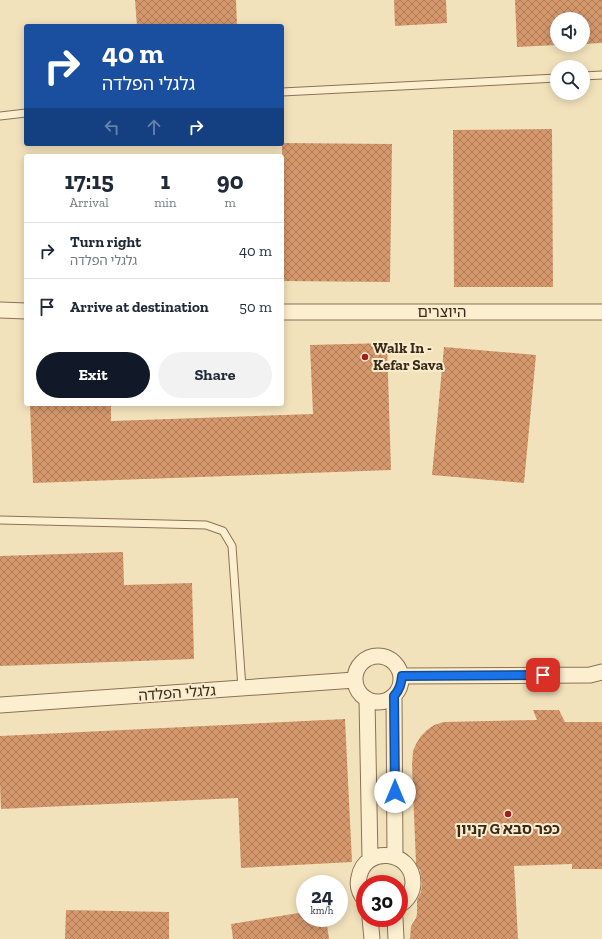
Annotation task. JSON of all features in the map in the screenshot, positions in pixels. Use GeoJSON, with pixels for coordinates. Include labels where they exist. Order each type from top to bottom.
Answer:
{"type":"FeatureCollection","features":[{"type":"Feature","properties":{"kind":"street"},"geometry":{"type":"LineString","coordinates":[[0,310],[24,311]]}},
{"type":"Feature","properties":{"kind":"street","name":"היוצרים"},"geometry":{"type":"LineString","coordinates":[[284,312],[602,312]]}},
{"type":"Feature","properties":{"kind":"street"},"geometry":{"type":"LineString","coordinates":[[372,656],[388,657],[399,668],[402,676],[399,690],[388,701],[373,702],[360,694],[356,688],[355,680],[359,665],[372,656]]}},
{"type":"Feature","properties":{"kind":"street"},"geometry":{"type":"LineString","coordinates":[[402,676],[590,675],[602,672]]}},
{"type":"Feature","properties":{"kind":"street","name":"גלגלי הפלדה"},"geometry":{"type":"LineString","coordinates":[[0,705],[355,680]]}},
{"type":"Feature","properties":{"kind":"street"},"geometry":{"type":"LineString","coordinates":[[394,696],[395,856]]}},
{"type":"Feature","properties":{"kind":"street"},"geometry":{"type":"LineString","coordinates":[[367,699],[370,859]]}},
{"type":"Feature","properties":{"kind":"street"},"geometry":{"type":"LineString","coordinates":[[360,875],[364,865],[370,859],[387,854],[395,856],[408,866],[412,874],[413,883],[411,892],[408,896]]}},
{"type":"Feature","properties":{"kind":"street"},"geometry":{"type":"LineString","coordinates":[[371,927],[372,939]]}},
{"type":"Feature","properties":{"kind":"street"},"geometry":{"type":"LineString","coordinates":[[395,927],[396,939]]}},
{"type":"Feature","properties":{"kind":"lane"},"geometry":{"type":"LineString","coordinates":[[590,76],[602,75]]}},
{"type":"Feature","properties":{"kind":"lane"},"geometry":{"type":"LineString","coordinates":[[284,92],[550,78]]}},
{"type":"Feature","properties":{"kind":"lane"},"geometry":{"type":"LineString","coordinates":[[0,116],[24,113]]}},
{"type":"Feature","properties":{"kind":"lane"},"geometry":{"type":"LineString","coordinates":[[0,520],[206,526],[223,531],[232,546],[242,688]]}},
{"type":"Feature","properties":{"kind":"building"},"geometry":{"type":"Polygon","coordinates":[[[135,0],[236,0],[237,24],[137,24],[135,0]]]}},
{"type":"Feature","properties":{"kind":"building"},"geometry":{"type":"Polygon","coordinates":[[[394,0],[446,0],[447,23],[395,26],[394,0]]]}},
{"type":"Feature","properties":{"kind":"building"},"geometry":{"type":"Polygon","coordinates":[[[515,0],[602,0],[602,43],[590,44],[590,12],[550,12],[550,45],[517,47],[515,0]]]}},
{"type":"Feature","properties":{"kind":"building"},"geometry":{"type":"Polygon","coordinates":[[[552,129],[553,287],[454,287],[453,130],[552,129]]]}},
{"type":"Feature","properties":{"kind":"building"},"geometry":{"type":"Polygon","coordinates":[[[284,143],[392,144],[390,282],[284,281],[284,154],[282,154],[282,146],[284,146],[284,143]]]}},
{"type":"Feature","properties":{"kind":"building"},"geometry":{"type":"Polygon","coordinates":[[[387,343],[391,470],[33,483],[30,406],[111,406],[111,421],[313,414],[310,345],[387,343]]]}},
{"type":"Feature","properties":{"kind":"building"},"geometry":{"type":"Polygon","coordinates":[[[444,347],[536,355],[524,483],[432,475],[444,347]]]}},
{"type":"Feature","properties":{"kind":"building"},"geometry":{"type":"Polygon","coordinates":[[[123,552],[124,585],[192,583],[194,659],[0,666],[0,556],[123,552]]]}},
{"type":"Feature","properties":{"kind":"building","name":"קניון G כפר סבא"},"geometry":{"type":"Polygon","coordinates":[[[533,710],[559,710],[565,722],[602,722],[602,869],[572,869],[572,864],[514,866],[518,939],[410,939],[411,926],[416,918],[417,900],[421,892],[422,884],[420,870],[416,864],[412,765],[413,751],[416,744],[427,730],[434,725],[444,722],[537,720],[533,710]]]}},
{"type":"Feature","properties":{"kind":"building"},"geometry":{"type":"Polygon","coordinates":[[[345,719],[352,862],[241,868],[238,798],[1,809],[0,736],[345,719]]]}},
{"type":"Feature","properties":{"kind":"building"},"geometry":{"type":"Polygon","coordinates":[[[66,910],[169,912],[169,939],[65,939],[66,910]]]}},
{"type":"Feature","properties":{"kind":"building"},"geometry":{"type":"Polygon","coordinates":[[[296,913],[296,927],[327,927],[329,939],[233,939],[231,924],[296,913]]]}},
{"type":"Feature","properties":{"kind":"place","name":"Walk In - Kefar Sava"},"geometry":{"type":"Point","coordinates":[365,357]}},
{"type":"Feature","properties":{"kind":"place","name":"קניון G כפר סבא"},"geometry":{"type":"Point","coordinates":[508,814]}},
{"type":"Feature","properties":{"kind":"route"},"geometry":{"type":"LineString","coordinates":[[395,792],[394,696],[399,690],[402,676],[543,675]]}}]}
